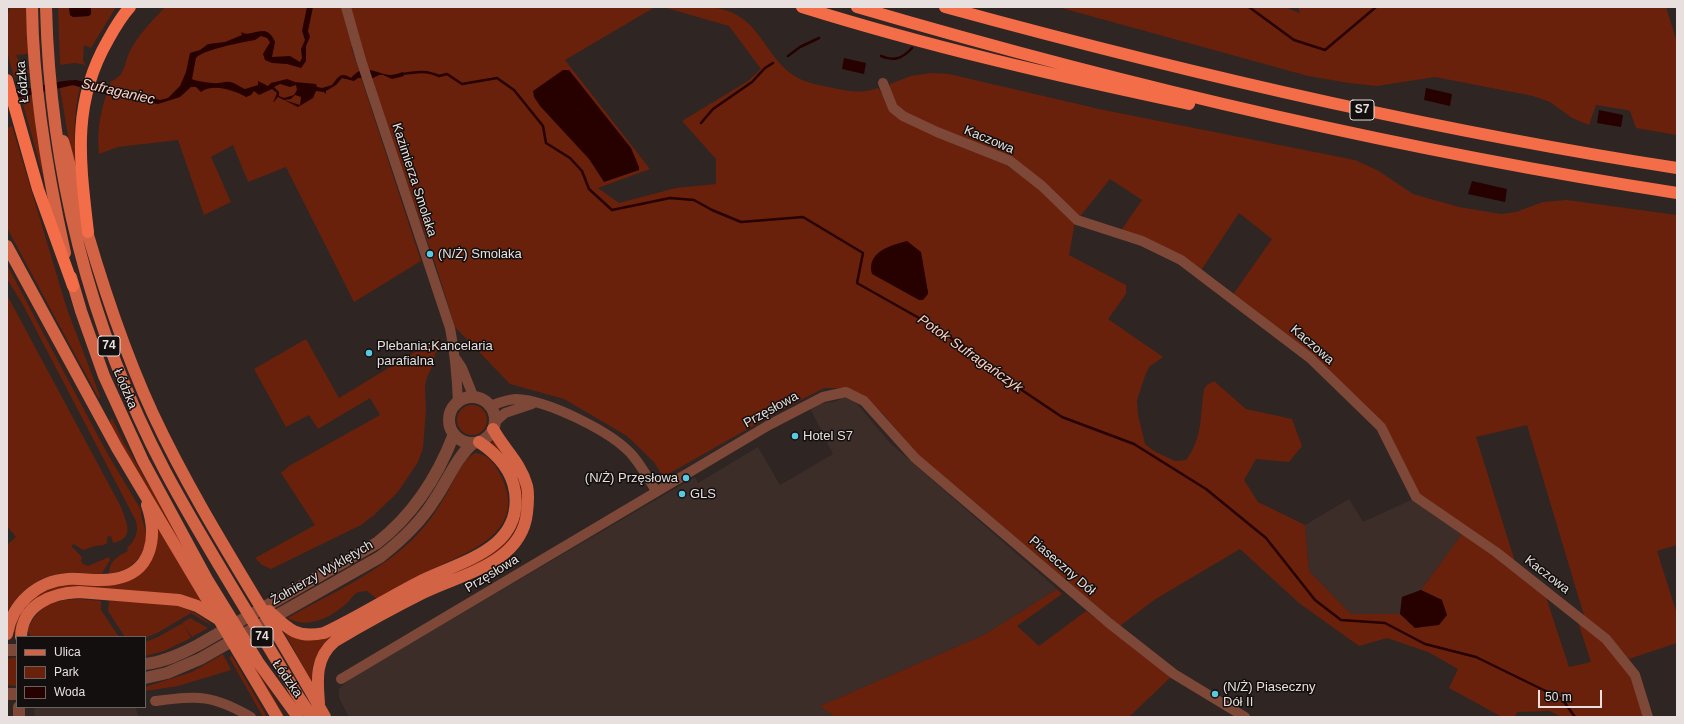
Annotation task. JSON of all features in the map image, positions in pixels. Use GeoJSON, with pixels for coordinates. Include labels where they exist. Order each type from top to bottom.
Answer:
{"type":"FeatureCollection","features":[{"type":"Feature","properties":{"kind":"highway"},"geometry":{"type":"LineString","coordinates":[[88,232],[79,148],[80,125],[95,66],[116,25],[130,7]]}},
{"type":"Feature","properties":{"kind":"highway"},"geometry":{"type":"LineString","coordinates":[[802,7],[890,34],[1028,70],[1192,105],[1264,113]]}},
{"type":"Feature","properties":{"kind":"highway","name":"S7"},"geometry":{"type":"LineString","coordinates":[[857,7],[1050,61],[1264,113],[1460,155],[1677,193]]}},
{"type":"Feature","properties":{"kind":"highway","name":"S7"},"geometry":{"type":"LineString","coordinates":[[945,7],[1138,58],[1311,99],[1478,133],[1677,168]]}},
{"type":"Feature","properties":{"kind":"highway"},"geometry":{"type":"LineString","coordinates":[[7,80],[38,189],[73,286]]}},
{"type":"Feature","properties":{"kind":"main road","name":"Łódzka"},"geometry":{"type":"LineString","coordinates":[[32,7],[38,96],[54,203],[73,286],[104,376],[150,473],[223,606],[269,678],[298,717]]}},
{"type":"Feature","properties":{"kind":"main road","name":"Łódzka"},"geometry":{"type":"LineString","coordinates":[[46,7],[50,95],[61,168],[75,234],[92,297],[122,378],[149,438],[185,507],[312,717]]}},
{"type":"Feature","properties":{"kind":"main road","name":"74"},"geometry":{"type":"LineString","coordinates":[[50,95],[88,232],[114,318],[145,396],[191,488],[319,706]]}},
{"type":"Feature","properties":{"kind":"main road"},"geometry":{"type":"LineString","coordinates":[[7,246],[139,485],[277,717]]}},
{"type":"Feature","properties":{"kind":"main road"},"geometry":{"type":"LineString","coordinates":[[394,602],[424,593],[489,565],[504,555],[517,541],[526,520],[528,487],[518,463],[494,426]]}},
{"type":"Feature","properties":{"kind":"main road"},"geometry":{"type":"LineString","coordinates":[[257,601],[284,626],[297,633],[308,635],[324,633],[370,615],[394,602],[428,577],[476,557],[496,544],[508,529],[513,518],[516,504],[513,482],[502,462],[492,450],[476,442]]}},
{"type":"Feature","properties":{"kind":"main road"},"geometry":{"type":"LineString","coordinates":[[7,634],[14,613],[23,600],[33,591],[54,582],[79,579],[104,580],[120,578],[135,570],[140,565],[150,548],[153,539],[150,514],[139,485]]}},
{"type":"Feature","properties":{"kind":"main road"},"geometry":{"type":"LineString","coordinates":[[21,636],[24,622],[35,606],[56,594],[79,592],[179,600],[197,606],[220,620]]}},
{"type":"Feature","properties":{"kind":"main road"},"geometry":{"type":"LineString","coordinates":[[325,717],[319,706],[317,679],[318,668],[322,656],[328,647],[335,641],[370,615]]}},
{"type":"Feature","properties":{"kind":"street","name":"Kazimierza Smolaka"},"geometry":{"type":"LineString","coordinates":[[346,7],[371,92],[450,328],[456,359],[454,369],[458,403]]}},
{"type":"Feature","properties":{"kind":"street","name":"Kaczowa"},"geometry":{"type":"LineString","coordinates":[[883,83],[893,108],[903,116],[937,132],[1010,161],[1042,186],[1077,220],[1142,241],[1181,260],[1253,313],[1310,358],[1381,427],[1416,497],[1496,552],[1606,639],[1635,675],[1648,717]]}},
{"type":"Feature","properties":{"kind":"street","name":"Kazimierza Smolaka"},"geometry":{"type":"LineString","coordinates":[[456,359],[462,368],[474,398]]}},
{"type":"Feature","properties":{"kind":"street","name":"Przęsłowa"},"geometry":{"type":"LineString","coordinates":[[341,679],[656,491],[770,425],[823,397],[846,392],[864,401],[879,416]]}},
{"type":"Feature","properties":{"kind":"street"},"geometry":{"type":"LineString","coordinates":[[494,426],[493,411],[490,406],[480,399],[468,398],[458,403],[450,414],[449,421],[454,434],[466,442],[476,442],[485,439],[504,413],[536,402]]}},
{"type":"Feature","properties":{"kind":"street"},"geometry":{"type":"LineString","coordinates":[[490,406],[516,399],[536,402],[556,408],[620,444],[632,455],[656,491]]}},
{"type":"Feature","properties":{"kind":"street","name":"Piaseczny Dół"},"geometry":{"type":"LineString","coordinates":[[879,416],[915,458],[1109,623],[1174,674],[1245,717]]}},
{"type":"Feature","properties":{"kind":"street","name":"Żołnierzy Wyklętych"},"geometry":{"type":"LineString","coordinates":[[146,664],[155,663],[198,645],[366,550],[397,526],[415,505],[427,487],[448,449],[454,434]]}},
{"type":"Feature","properties":{"kind":"street","name":"Żołnierzy Wyklętych"},"geometry":{"type":"LineString","coordinates":[[146,678],[167,673],[204,657],[365,566],[404,537],[427,512],[460,456],[476,442]]}},
{"type":"Feature","properties":{"kind":"street"},"geometry":{"type":"LineString","coordinates":[[155,701],[192,697],[208,698],[251,717]]}},
{"type":"Feature","properties":{"kind":"shaded area"},"geometry":{"type":"Polygon","coordinates":[[[843,398],[850,398],[858,405],[890,443],[1057,589],[984,635],[820,706],[835,717],[349,717],[339,698],[339,689],[349,679],[695,477],[698,483],[758,447],[780,485],[833,454],[810,408],[819,403],[834,402],[843,398]]]}},
{"type":"Feature","properties":{"kind":"shaded area"},"geometry":{"type":"Polygon","coordinates":[[[1349,499],[1363,522],[1413,499],[1462,534],[1421,590],[1402,597],[1400,614],[1351,614],[1309,571],[1305,525],[1349,499]]]}},
{"type":"Feature","properties":{"kind":"shaded area"},"geometry":{"type":"Polygon","coordinates":[[[135,708],[139,717],[35,717],[34,709],[135,708]]]}},
{"type":"Feature","properties":{"kind":"green space"},"geometry":{"type":"Polygon","coordinates":[[[10,7],[29,7],[28,54],[16,55],[22,67],[30,73],[14,77],[6,42],[6,24],[10,7]]]}},
{"type":"Feature","properties":{"kind":"green space"},"geometry":{"type":"Polygon","coordinates":[[[58,7],[69,7],[70,15],[73,17],[89,16],[91,14],[91,7],[116,7],[91,48],[84,45],[83,61],[86,65],[75,63],[60,65],[58,7]]]}},
{"type":"Feature","properties":{"kind":"green space"},"geometry":{"type":"Polygon","coordinates":[[[165,7],[655,7],[565,60],[650,169],[598,188],[619,203],[676,188],[716,184],[716,159],[682,121],[748,81],[761,69],[729,26],[663,7],[709,7],[718,8],[735,14],[752,27],[777,61],[797,78],[812,83],[850,91],[867,91],[878,88],[885,98],[935,136],[1006,165],[1040,189],[1075,222],[1069,255],[1126,285],[1126,294],[1108,319],[1163,357],[1150,366],[1146,373],[1137,400],[1138,415],[1145,444],[1154,451],[1175,461],[1186,460],[1198,435],[1204,389],[1207,385],[1214,381],[1246,409],[1292,419],[1302,446],[1289,462],[1256,459],[1244,480],[1258,502],[1305,525],[1309,571],[1351,614],[1400,614],[1415,628],[1442,600],[1421,590],[1462,534],[1495,554],[1545,594],[1569,667],[1591,662],[1577,619],[1604,641],[1633,676],[1644,717],[1561,717],[1550,711],[1517,712],[1515,717],[1502,717],[1449,688],[1458,669],[1428,652],[1387,638],[1359,646],[1299,603],[1240,549],[1154,600],[1120,626],[918,455],[883,414],[868,400],[846,388],[824,388],[783,409],[663,477],[654,462],[627,436],[564,399],[510,384],[455,327],[434,260],[359,46],[351,47],[421,261],[354,302],[286,167],[248,182],[233,145],[211,157],[231,202],[204,215],[178,140],[118,147],[99,154],[98,135],[100,117],[111,81],[116,79],[122,73],[130,51],[137,39],[165,7]]]}},
{"type":"Feature","properties":{"kind":"green space"},"geometry":{"type":"Polygon","coordinates":[[[1058,7],[1285,7],[1300,13],[1298,7],[1666,7],[1677,42],[1677,135],[1636,128],[1630,111],[1627,110],[1596,105],[1589,125],[1572,118],[1550,102],[1533,96],[1435,77],[1377,86],[1308,76],[1058,7]]]}},
{"type":"Feature","properties":{"kind":"green space"},"geometry":{"type":"Polygon","coordinates":[[[930,73],[949,74],[1099,109],[1355,160],[1377,170],[1413,194],[1459,207],[1501,214],[1516,212],[1543,202],[1567,200],[1677,215],[1677,545],[1657,551],[1677,614],[1677,643],[1629,659],[1609,636],[1585,619],[1527,425],[1476,437],[1516,565],[1417,495],[1383,426],[1232,296],[1272,239],[1239,213],[1200,272],[1120,232],[1142,200],[1110,179],[1078,219],[1012,159],[904,113],[890,92],[890,84],[911,76],[930,73]]]}},
{"type":"Feature","properties":{"kind":"green space"},"geometry":{"type":"Polygon","coordinates":[[[71,85],[80,87],[75,118],[76,171],[74,172],[60,88],[71,85]]]}},
{"type":"Feature","properties":{"kind":"green space"},"geometry":{"type":"Polygon","coordinates":[[[31,94],[32,97],[45,183],[21,97],[31,94]]]}},
{"type":"Feature","properties":{"kind":"green space"},"geometry":{"type":"Polygon","coordinates":[[[12,126],[67,309],[100,396],[99,399],[7,228],[7,128],[12,126]]]}},
{"type":"Feature","properties":{"kind":"green space"},"geometry":{"type":"Polygon","coordinates":[[[7,265],[106,451],[141,510],[146,530],[143,551],[135,562],[123,570],[109,573],[112,562],[128,551],[127,548],[137,533],[136,521],[22,303],[7,279],[7,265]]]}},
{"type":"Feature","properties":{"kind":"green space"},"geometry":{"type":"Polygon","coordinates":[[[7,295],[120,505],[125,517],[127,533],[120,541],[113,543],[111,536],[107,537],[107,543],[104,545],[83,550],[74,544],[71,546],[82,557],[81,561],[83,564],[88,566],[109,557],[110,560],[101,575],[72,573],[47,577],[36,582],[26,590],[7,612],[7,545],[16,537],[7,526],[7,295]]]}},
{"type":"Feature","properties":{"kind":"green space"},"geometry":{"type":"Polygon","coordinates":[[[438,338],[440,347],[435,354],[433,365],[427,377],[425,386],[426,410],[423,448],[418,462],[398,492],[361,525],[271,569],[262,565],[255,558],[315,525],[281,473],[289,466],[380,415],[370,398],[318,429],[309,415],[286,427],[254,369],[306,339],[339,398],[438,338]]]}},
{"type":"Feature","properties":{"kind":"green space"},"geometry":{"type":"Polygon","coordinates":[[[472,405],[483,409],[487,420],[483,431],[472,435],[461,431],[457,420],[461,409],[472,405]]]}},
{"type":"Feature","properties":{"kind":"green space"},"geometry":{"type":"Polygon","coordinates":[[[112,418],[123,441],[285,717],[281,717],[111,426],[110,420],[112,418]]]}},
{"type":"Feature","properties":{"kind":"green space"},"geometry":{"type":"Polygon","coordinates":[[[495,440],[514,469],[520,482],[523,495],[523,508],[519,521],[512,536],[501,551],[318,653],[312,668],[312,682],[284,632],[294,637],[363,616],[469,565],[520,509],[491,444],[495,440]]]}},
{"type":"Feature","properties":{"kind":"green space"},"geometry":{"type":"Polygon","coordinates":[[[475,453],[484,455],[494,464],[501,476],[507,495],[507,511],[502,524],[492,536],[464,554],[377,599],[367,591],[358,592],[341,608],[319,620],[303,623],[288,618],[354,582],[401,550],[428,522],[446,495],[462,466],[475,453]]]}},
{"type":"Feature","properties":{"kind":"green space"},"geometry":{"type":"Polygon","coordinates":[[[158,528],[205,604],[60,589],[16,632],[12,632],[20,614],[29,602],[40,593],[65,585],[113,584],[157,543],[158,528]]]}},
{"type":"Feature","properties":{"kind":"green space"},"geometry":{"type":"Polygon","coordinates":[[[1057,589],[1062,594],[1017,626],[1039,646],[1086,611],[1172,676],[1129,717],[835,717],[820,706],[984,635],[1057,589]]]}},
{"type":"Feature","properties":{"kind":"green space"},"geometry":{"type":"Polygon","coordinates":[[[80,599],[101,601],[101,610],[118,636],[31,636],[27,631],[36,615],[42,609],[54,602],[80,599]]]}},
{"type":"Feature","properties":{"kind":"green space"},"geometry":{"type":"Polygon","coordinates":[[[109,601],[164,603],[189,610],[212,626],[191,613],[159,632],[146,638],[146,636],[124,636],[108,611],[109,601]]]}},
{"type":"Feature","properties":{"kind":"green space"},"geometry":{"type":"Polygon","coordinates":[[[190,618],[208,628],[192,637],[184,625],[191,638],[164,651],[146,656],[146,642],[158,637],[181,624],[183,625],[182,623],[190,618]]]}},
{"type":"Feature","properties":{"kind":"green space"},"geometry":{"type":"Polygon","coordinates":[[[223,654],[231,670],[178,686],[146,691],[146,687],[192,672],[223,654]]]}},
{"type":"Feature","properties":{"kind":"green space"},"geometry":{"type":"Polygon","coordinates":[[[232,656],[267,717],[263,717],[229,657],[232,656]]]}},
{"type":"Feature","properties":{"kind":"green space"},"geometry":{"type":"Polygon","coordinates":[[[16,658],[16,686],[7,685],[7,659],[16,658]]]}},
{"type":"Feature","properties":{"kind":"water"},"geometry":{"type":"Polygon","coordinates":[[[69,7],[91,7],[91,14],[89,16],[73,17],[70,15],[69,7]]]}},
{"type":"Feature","properties":{"kind":"water","name":"Sufraganiec"},"geometry":{"type":"Polygon","coordinates":[[[307,7],[313,7],[308,31],[310,37],[306,46],[306,61],[301,68],[287,64],[272,63],[265,60],[263,54],[270,42],[267,38],[261,36],[255,40],[223,47],[200,55],[196,58],[192,79],[213,83],[230,82],[245,89],[258,85],[258,81],[268,86],[271,83],[287,79],[295,82],[316,84],[317,87],[322,88],[332,85],[342,75],[351,78],[356,73],[365,69],[390,75],[403,72],[404,76],[392,79],[379,75],[373,78],[358,78],[354,81],[342,78],[336,85],[326,91],[326,94],[324,92],[316,91],[313,98],[298,107],[284,100],[278,97],[273,103],[277,93],[272,89],[259,95],[254,91],[251,95],[246,97],[223,88],[211,88],[201,92],[196,87],[191,87],[180,97],[158,104],[108,95],[73,85],[21,97],[7,95],[7,89],[25,89],[76,80],[160,100],[168,98],[180,86],[186,72],[190,53],[200,50],[208,44],[225,42],[242,35],[241,32],[245,34],[263,31],[267,32],[275,42],[272,57],[290,56],[300,62],[302,58],[301,49],[305,40],[302,31],[307,7]],[[280,84],[274,87],[279,92],[279,96],[284,98],[294,95],[297,90],[296,85],[290,87],[280,84]],[[295,95],[291,99],[284,100],[300,105],[301,97],[295,95]]]}},
{"type":"Feature","properties":{"kind":"water"},"geometry":{"type":"Polygon","coordinates":[[[844,58],[866,63],[864,74],[842,69],[844,58]]]}},
{"type":"Feature","properties":{"kind":"water"},"geometry":{"type":"Polygon","coordinates":[[[563,70],[569,70],[631,148],[639,170],[604,182],[589,159],[540,106],[534,97],[533,91],[563,70]]]}},
{"type":"Feature","properties":{"kind":"water"},"geometry":{"type":"Polygon","coordinates":[[[1426,88],[1452,94],[1450,106],[1424,100],[1426,88]]]}},
{"type":"Feature","properties":{"kind":"water"},"geometry":{"type":"Polygon","coordinates":[[[1599,110],[1623,115],[1621,127],[1597,123],[1599,110]]]}},
{"type":"Feature","properties":{"kind":"water"},"geometry":{"type":"Polygon","coordinates":[[[1472,181],[1507,189],[1505,202],[1468,194],[1472,181]]]}},
{"type":"Feature","properties":{"kind":"water"},"geometry":{"type":"Polygon","coordinates":[[[907,241],[921,252],[928,292],[923,300],[919,300],[872,274],[871,266],[876,255],[887,247],[907,241]]]}},
{"type":"Feature","properties":{"kind":"water"},"geometry":{"type":"Polygon","coordinates":[[[1421,590],[1442,600],[1447,615],[1439,625],[1415,628],[1400,614],[1402,597],[1421,590]]]}},
{"type":"Feature","properties":{"kind":"waterway"},"geometry":{"type":"LineString","coordinates":[[1249,7],[1294,40],[1325,50],[1376,7]]}},
{"type":"Feature","properties":{"kind":"waterway"},"geometry":{"type":"LineString","coordinates":[[788,56],[800,47],[819,38]]}},
{"type":"Feature","properties":{"kind":"waterway"},"geometry":{"type":"LineString","coordinates":[[881,56],[890,59],[902,57],[912,48]]}},
{"type":"Feature","properties":{"kind":"waterway"},"geometry":{"type":"LineString","coordinates":[[701,123],[713,109],[752,82],[765,68],[773,63]]}},
{"type":"Feature","properties":{"kind":"waterway","name":"Potok Sufragańczyk"},"geometry":{"type":"LineString","coordinates":[[402,74],[421,72],[439,76],[447,74],[462,84],[497,78],[514,90],[543,126],[546,143],[570,158],[582,171],[589,189],[612,210],[670,198],[694,200],[712,210],[741,222],[803,217],[863,253],[857,283],[942,331],[992,370],[1062,417],[1134,444],[1206,489],[1266,538],[1315,600],[1341,620],[1385,623],[1425,644],[1476,657],[1562,699],[1575,717]]}},
{"type":"Feature","properties":{"kind":"place","name":"(N/Ż) Smolaka"},"geometry":{"type":"Point","coordinates":[430,254]}},
{"type":"Feature","properties":{"kind":"place","name":"Plebania;Kancelaria parafialna"},"geometry":{"type":"Point","coordinates":[369,353]}},
{"type":"Feature","properties":{"kind":"place","name":"Hotel S7"},"geometry":{"type":"Point","coordinates":[795,436]}},
{"type":"Feature","properties":{"kind":"place","name":"(N/Ż) Przęsłowa"},"geometry":{"type":"Point","coordinates":[686,478]}},
{"type":"Feature","properties":{"kind":"place","name":"GLS"},"geometry":{"type":"Point","coordinates":[682,494]}},
{"type":"Feature","properties":{"kind":"place","name":"(N/Ż) Piaseczny Dół II"},"geometry":{"type":"Point","coordinates":[1215,694]}}]}
